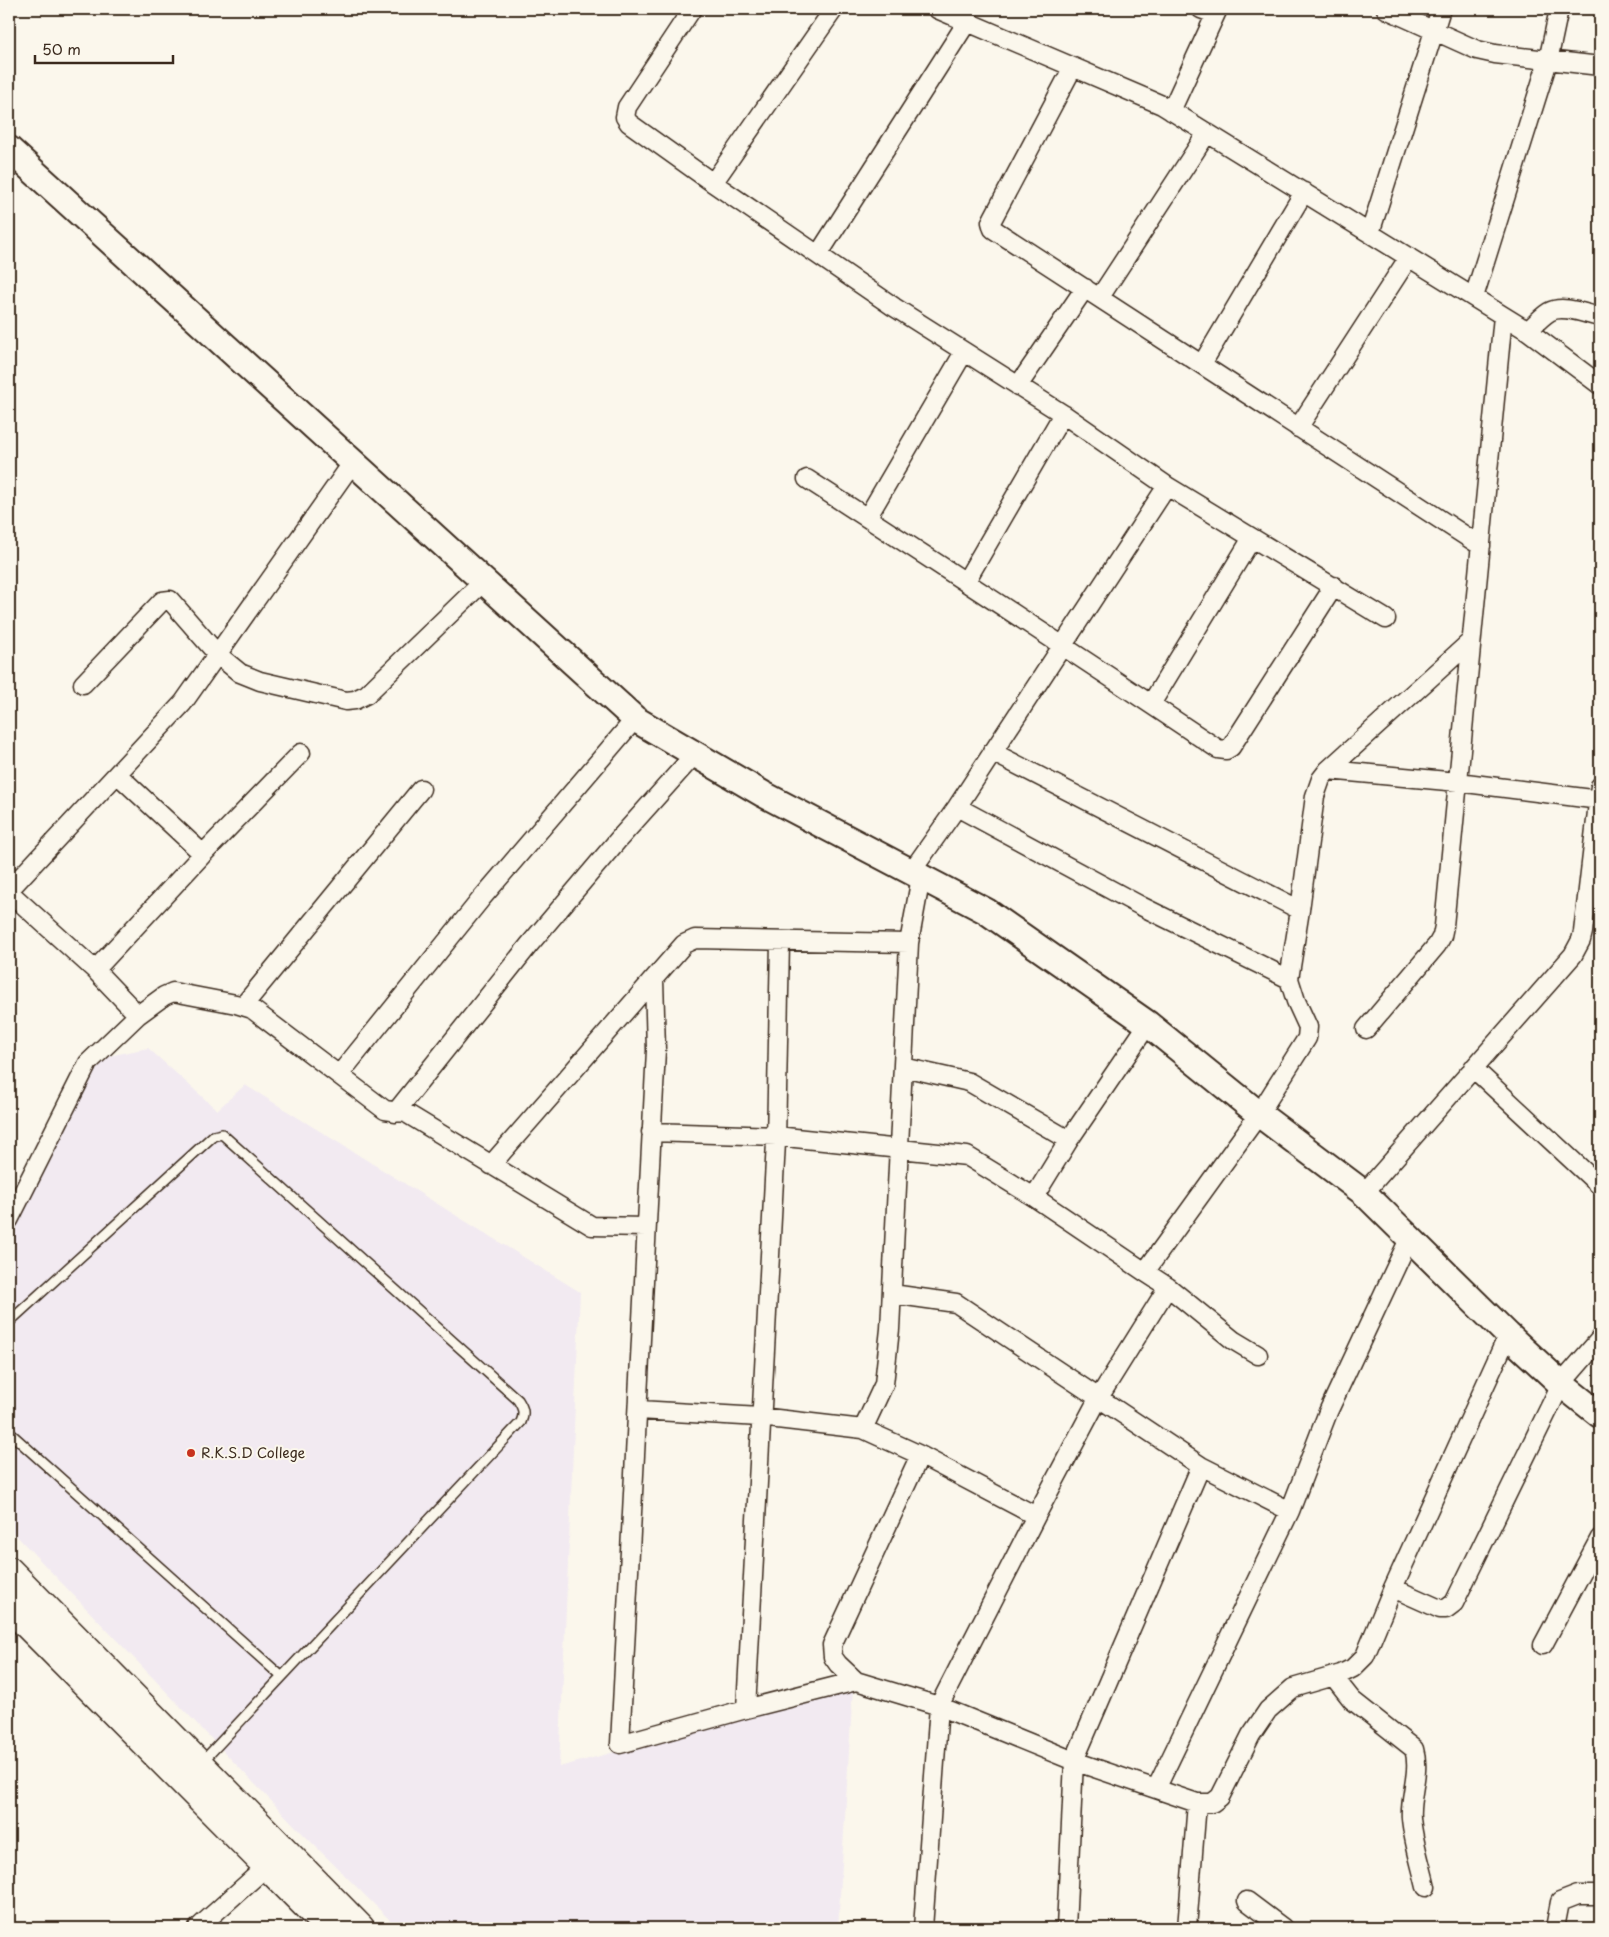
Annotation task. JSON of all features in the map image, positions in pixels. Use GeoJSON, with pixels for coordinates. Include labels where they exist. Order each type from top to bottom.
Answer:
{"type":"FeatureCollection","features":[{"type":"Feature","properties":{"kind":"main road"},"geometry":{"type":"LineString","coordinates":[[12,1590],[200,1764],[360,1928]]}},
{"type":"Feature","properties":{"kind":"main road"},"geometry":{"type":"LineString","coordinates":[[12,1590],[267,1866],[329,1928]]}},
{"type":"Feature","properties":{"kind":"street"},"geometry":{"type":"LineString","coordinates":[[692,9],[627,107],[625,117],[629,123],[894,307],[1063,414],[1167,486],[1386,618]]}},
{"type":"Feature","properties":{"kind":"street"},"geometry":{"type":"LineString","coordinates":[[713,183],[834,9]]}},
{"type":"Feature","properties":{"kind":"street"},"geometry":{"type":"LineString","coordinates":[[937,9],[1162,105],[1528,331],[1600,385]]}},
{"type":"Feature","properties":{"kind":"street"},"geometry":{"type":"LineString","coordinates":[[1386,9],[1477,50],[1548,61],[1600,66]]}},
{"type":"Feature","properties":{"kind":"street"},"geometry":{"type":"LineString","coordinates":[[1370,233],[1441,9]]}},
{"type":"Feature","properties":{"kind":"street"},"geometry":{"type":"LineString","coordinates":[[1474,297],[1548,61],[1559,9]]}},
{"type":"Feature","properties":{"kind":"street"},"geometry":{"type":"LineString","coordinates":[[1171,111],[1211,10]]}},
{"type":"Feature","properties":{"kind":"street"},"geometry":{"type":"LineString","coordinates":[[818,255],[967,22]]}},
{"type":"Feature","properties":{"kind":"street"},"geometry":{"type":"LineString","coordinates":[[1073,67],[991,222],[993,229],[1480,546]]}},
{"type":"Feature","properties":{"kind":"street"},"geometry":{"type":"LineString","coordinates":[[1018,386],[1093,293],[1207,133]]}},
{"type":"Feature","properties":{"kind":"street"},"geometry":{"type":"LineString","coordinates":[[9,149],[635,719],[763,794],[986,911],[1148,1024],[1258,1114],[1364,1193],[1508,1335],[1561,1384],[1600,1415]]}},
{"type":"Feature","properties":{"kind":"street"},"geometry":{"type":"LineString","coordinates":[[1202,364],[1304,192]]}},
{"type":"Feature","properties":{"kind":"street"},"geometry":{"type":"LineString","coordinates":[[1298,428],[1409,257]]}},
{"type":"Feature","properties":{"kind":"street"},"geometry":{"type":"LineString","coordinates":[[1528,331],[1553,310],[1561,309],[1600,317]]}},
{"type":"Feature","properties":{"kind":"street"},"geometry":{"type":"LineString","coordinates":[[1366,1029],[1437,945],[1442,936],[1503,316]]}},
{"type":"Feature","properties":{"kind":"street"},"geometry":{"type":"LineString","coordinates":[[867,518],[964,352]]}},
{"type":"Feature","properties":{"kind":"street"},"geometry":{"type":"LineString","coordinates":[[966,581],[1063,414]]}},
{"type":"Feature","properties":{"kind":"street"},"geometry":{"type":"LineString","coordinates":[[138,1015],[95,970],[9,891],[184,703],[353,462]]}},
{"type":"Feature","properties":{"kind":"street"},"geometry":{"type":"LineString","coordinates":[[807,479],[966,581],[1062,647],[1218,749],[1226,750],[1230,747],[1334,586]]}},
{"type":"Feature","properties":{"kind":"street"},"geometry":{"type":"LineString","coordinates":[[863,1429],[884,1384],[890,1329],[909,943],[916,874],[992,752],[1167,486]]}},
{"type":"Feature","properties":{"kind":"street"},"geometry":{"type":"LineString","coordinates":[[1151,704],[1252,538]]}},
{"type":"Feature","properties":{"kind":"street"},"geometry":{"type":"LineString","coordinates":[[83,684],[166,600],[173,602],[218,655],[248,677],[346,701],[355,700],[367,694],[484,581]]}},
{"type":"Feature","properties":{"kind":"street"},"geometry":{"type":"LineString","coordinates":[[1145,1272],[1258,1114],[1305,1044],[1309,1033],[1289,978],[1315,796],[1321,779],[1328,770],[1471,641]]}},
{"type":"Feature","properties":{"kind":"street"},"geometry":{"type":"LineString","coordinates":[[338,1075],[488,891],[635,719]]}},
{"type":"Feature","properties":{"kind":"street"},"geometry":{"type":"LineString","coordinates":[[992,752],[1300,910]]}},
{"type":"Feature","properties":{"kind":"street"},"geometry":{"type":"LineString","coordinates":[[95,970],[203,854],[301,753]]}},
{"type":"Feature","properties":{"kind":"street"},"geometry":{"type":"LineString","coordinates":[[395,1113],[529,945],[618,840],[695,754]]}},
{"type":"Feature","properties":{"kind":"street"},"geometry":{"type":"LineString","coordinates":[[1328,770],[1600,795],[1581,940],[1573,955],[1364,1193]]}},
{"type":"Feature","properties":{"kind":"street"},"geometry":{"type":"LineString","coordinates":[[117,774],[203,854]]}},
{"type":"Feature","properties":{"kind":"street"},"geometry":{"type":"LineString","coordinates":[[243,1006],[421,789]]}},
{"type":"Feature","properties":{"kind":"street"},"geometry":{"type":"LineString","coordinates":[[957,807],[1141,906],[1289,978]]}},
{"type":"Feature","properties":{"kind":"street"},"geometry":{"type":"LineString","coordinates":[[491,1165],[684,944],[695,939],[909,943]]}},
{"type":"Feature","properties":{"kind":"street"},"geometry":{"type":"LineString","coordinates":[[746,1709],[776,1136],[780,942]]}},
{"type":"Feature","properties":{"kind":"street"},"geometry":{"type":"LineString","coordinates":[[654,978],[656,1050],[646,1228],[639,1410],[620,1744],[856,1681]]}},
{"type":"Feature","properties":{"kind":"street"},"geometry":{"type":"LineString","coordinates":[[9,1220],[88,1063],[138,1015],[164,996],[173,992],[252,1009],[385,1110],[395,1113],[406,1112],[592,1226],[646,1228]]}},
{"type":"Feature","properties":{"kind":"street"},"geometry":{"type":"LineString","coordinates":[[1034,1197],[1069,1140],[1148,1024]]}},
{"type":"Feature","properties":{"kind":"street"},"geometry":{"type":"LineString","coordinates":[[903,1067],[969,1082],[1069,1140]]}},
{"type":"Feature","properties":{"kind":"street"},"geometry":{"type":"LineString","coordinates":[[1473,1068],[1600,1186]]}},
{"type":"Feature","properties":{"kind":"street"},"geometry":{"type":"LineString","coordinates":[[652,1132],[776,1136],[968,1156],[1034,1197],[1168,1287],[1233,1340],[1258,1355]]}},
{"type":"Feature","properties":{"kind":"street"},"geometry":{"type":"LineString","coordinates":[[1156,1790],[1290,1511],[1328,1412],[1409,1239]]}},
{"type":"Feature","properties":{"kind":"street"},"geometry":{"type":"LineString","coordinates":[[923,1928],[940,1706],[1036,1516],[1098,1399],[1168,1287]]}},
{"type":"Feature","properties":{"kind":"street"},"geometry":{"type":"LineString","coordinates":[[892,1294],[956,1304],[1202,1466],[1290,1511]]}},
{"type":"Feature","properties":{"kind":"street"},"geometry":{"type":"LineString","coordinates":[[920,1455],[832,1645],[833,1657],[838,1664],[856,1681],[940,1706],[1074,1761],[1156,1790],[1197,1804],[1212,1803],[1220,1797],[1252,1735],[1268,1710],[1293,1688],[1334,1676],[1352,1668],[1365,1656],[1393,1588],[1508,1335]]}},
{"type":"Feature","properties":{"kind":"street"},"geometry":{"type":"LineString","coordinates":[[1393,1588],[1440,1609],[1446,1609],[1454,1603],[1561,1384],[1600,1339]]}},
{"type":"Feature","properties":{"kind":"street"},"geometry":{"type":"LineString","coordinates":[[639,1410],[760,1417],[863,1429],[920,1455],[1036,1516]]}},
{"type":"Feature","properties":{"kind":"street"},"geometry":{"type":"LineString","coordinates":[[1066,1928],[1074,1761],[1202,1466]]}},
{"type":"Feature","properties":{"kind":"street"},"geometry":{"type":"LineString","coordinates":[[1543,1645],[1600,1538]]}},
{"type":"Feature","properties":{"kind":"street"},"geometry":{"type":"LineString","coordinates":[[1334,1676],[1352,1700],[1414,1749],[1416,1775],[1411,1819],[1426,1887]]}},
{"type":"Feature","properties":{"kind":"street"},"geometry":{"type":"LineString","coordinates":[[1187,1928],[1197,1804]]}},
{"type":"Feature","properties":{"kind":"street"},"geometry":{"type":"LineString","coordinates":[[198,1928],[267,1866]]}},
{"type":"Feature","properties":{"kind":"street"},"geometry":{"type":"LineString","coordinates":[[1555,1928],[1560,1902],[1578,1895],[1600,1895]]}},
{"type":"Feature","properties":{"kind":"street"},"geometry":{"type":"LineString","coordinates":[[1247,1901],[1283,1928]]}},
{"type":"Feature","properties":{"kind":"lane"},"geometry":{"type":"LineString","coordinates":[[9,1322],[213,1136],[222,1134],[518,1400],[524,1412],[521,1422],[200,1764]]}},
{"type":"Feature","properties":{"kind":"lane"},"geometry":{"type":"LineString","coordinates":[[9,1432],[281,1676]]}},
{"type":"Feature","properties":{"kind":"shaded area"},"geometry":{"type":"Polygon","coordinates":[[[148,1048],[217,1110],[245,1085],[580,1292],[559,1767],[853,1688],[838,1928],[398,1928],[301,1832],[9,1528],[9,1231],[94,1059],[148,1048]]]}},
{"type":"Feature","properties":{"kind":"place","name":"R.K.S.D College"},"geometry":{"type":"Point","coordinates":[191,1453]}}]}
